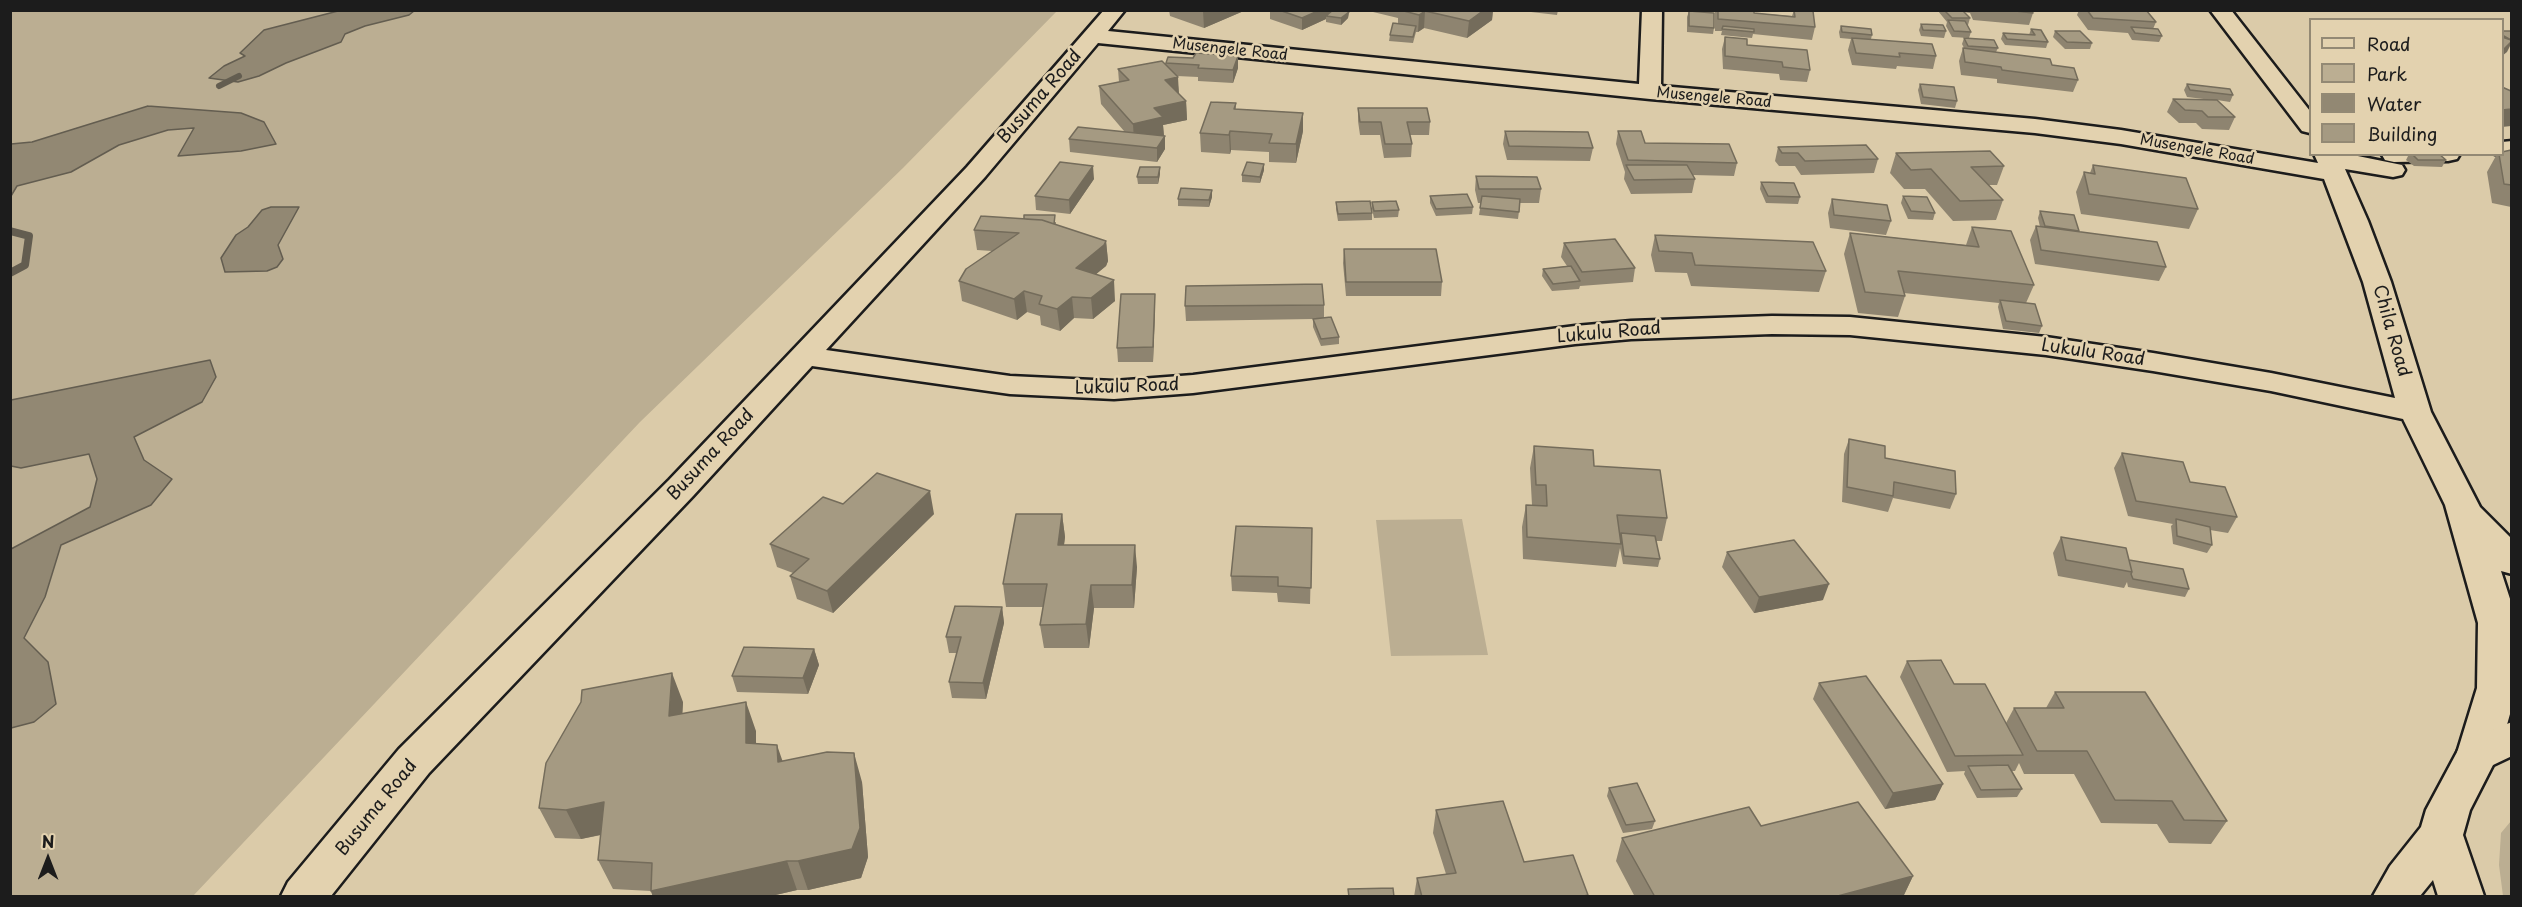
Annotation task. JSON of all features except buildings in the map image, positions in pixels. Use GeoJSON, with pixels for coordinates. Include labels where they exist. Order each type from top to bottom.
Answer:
{"type":"FeatureCollection","features":[{"type":"Feature","properties":{"kind":"street","name":"Busuma Road"},"geometry":{"type":"LineString","coordinates":[[304,897],[414,761],[681,488],[976,172],[1115,10]]}},
{"type":"Feature","properties":{"kind":"street"},"geometry":{"type":"LineString","coordinates":[[1650,92],[1652,10]]}},
{"type":"Feature","properties":{"kind":"street"},"geometry":{"type":"LineString","coordinates":[[2220,10],[2309,125]]}},
{"type":"Feature","properties":{"kind":"street","name":"Musengele Road"},"geometry":{"type":"LineString","coordinates":[[1093,36],[1650,92],[2035,126],[2328,162],[2391,162],[2434,156]]}},
{"type":"Feature","properties":{"kind":"street","name":"Chila Road"},"geometry":{"type":"LineString","coordinates":[[2328,162],[2355,221],[2377,282],[2415,412],[2462,505],[2497,622],[2495,746],[2448,810],[2441,835]]}},
{"type":"Feature","properties":{"kind":"street","name":"Lukulu Road"},"geometry":{"type":"LineString","coordinates":[[802,356],[1010,385],[1114,390],[1193,384],[1620,330],[1714,325],[1850,326],[2046,346],[2153,362],[2271,382],[2415,412]]}},
{"type":"Feature","properties":{"kind":"street","name":"Chila Road"},"geometry":{"type":"LineString","coordinates":[[2462,505],[2511,561]]}},
{"type":"Feature","properties":{"kind":"street"},"geometry":{"type":"LineString","coordinates":[[2396,897],[2406,880],[2441,835]]}},
{"type":"Feature","properties":{"kind":"street"},"geometry":{"type":"LineString","coordinates":[[2441,835],[2461,897]]}},
{"type":"Feature","properties":{"kind":"green space"},"geometry":{"type":"Polygon","coordinates":[[[11,11],[1057,11],[903,168],[640,422],[193,896],[11,896],[11,11]]]}},
{"type":"Feature","properties":{"kind":"green space"},"geometry":{"type":"Polygon","coordinates":[[[1462,519],[1488,655],[1391,656],[1376,520],[1462,519]]]}},
{"type":"Feature","properties":{"kind":"green space"},"geometry":{"type":"Polygon","coordinates":[[[2511,821],[2511,896],[2503,896],[2499,865],[2501,833],[2511,821]]]}},
{"type":"Feature","properties":{"kind":"water"},"geometry":{"type":"Polygon","coordinates":[[[338,11],[414,11],[409,15],[365,26],[345,34],[341,42],[259,76],[238,82],[209,78],[224,66],[245,56],[240,53],[264,30],[338,11]]]}},
{"type":"Feature","properties":{"kind":"water"},"geometry":{"type":"Polygon","coordinates":[[[148,106],[241,113],[264,122],[276,144],[241,151],[178,156],[194,128],[168,130],[119,145],[71,172],[17,186],[11,196],[11,144],[32,142],[148,106]]]}},
{"type":"Feature","properties":{"kind":"water"},"geometry":{"type":"Polygon","coordinates":[[[271,207],[299,207],[278,245],[283,259],[277,267],[267,271],[225,272],[221,258],[236,235],[248,227],[262,210],[271,207]]]}},
{"type":"Feature","properties":{"kind":"water"},"geometry":{"type":"Polygon","coordinates":[[[210,360],[216,377],[202,402],[134,437],[144,460],[172,479],[151,505],[61,545],[45,597],[24,638],[48,662],[56,704],[34,722],[11,728],[11,549],[90,507],[97,479],[89,454],[21,468],[11,466],[11,400],[210,360]]]}},
{"type":"Feature","properties":{"kind":"waterway"},"geometry":{"type":"LineString","coordinates":[[219,86],[239,76]]}},
{"type":"Feature","properties":{"kind":"waterway"},"geometry":{"type":"LineString","coordinates":[[10,231],[29,236],[25,265],[10,273]]}}]}
